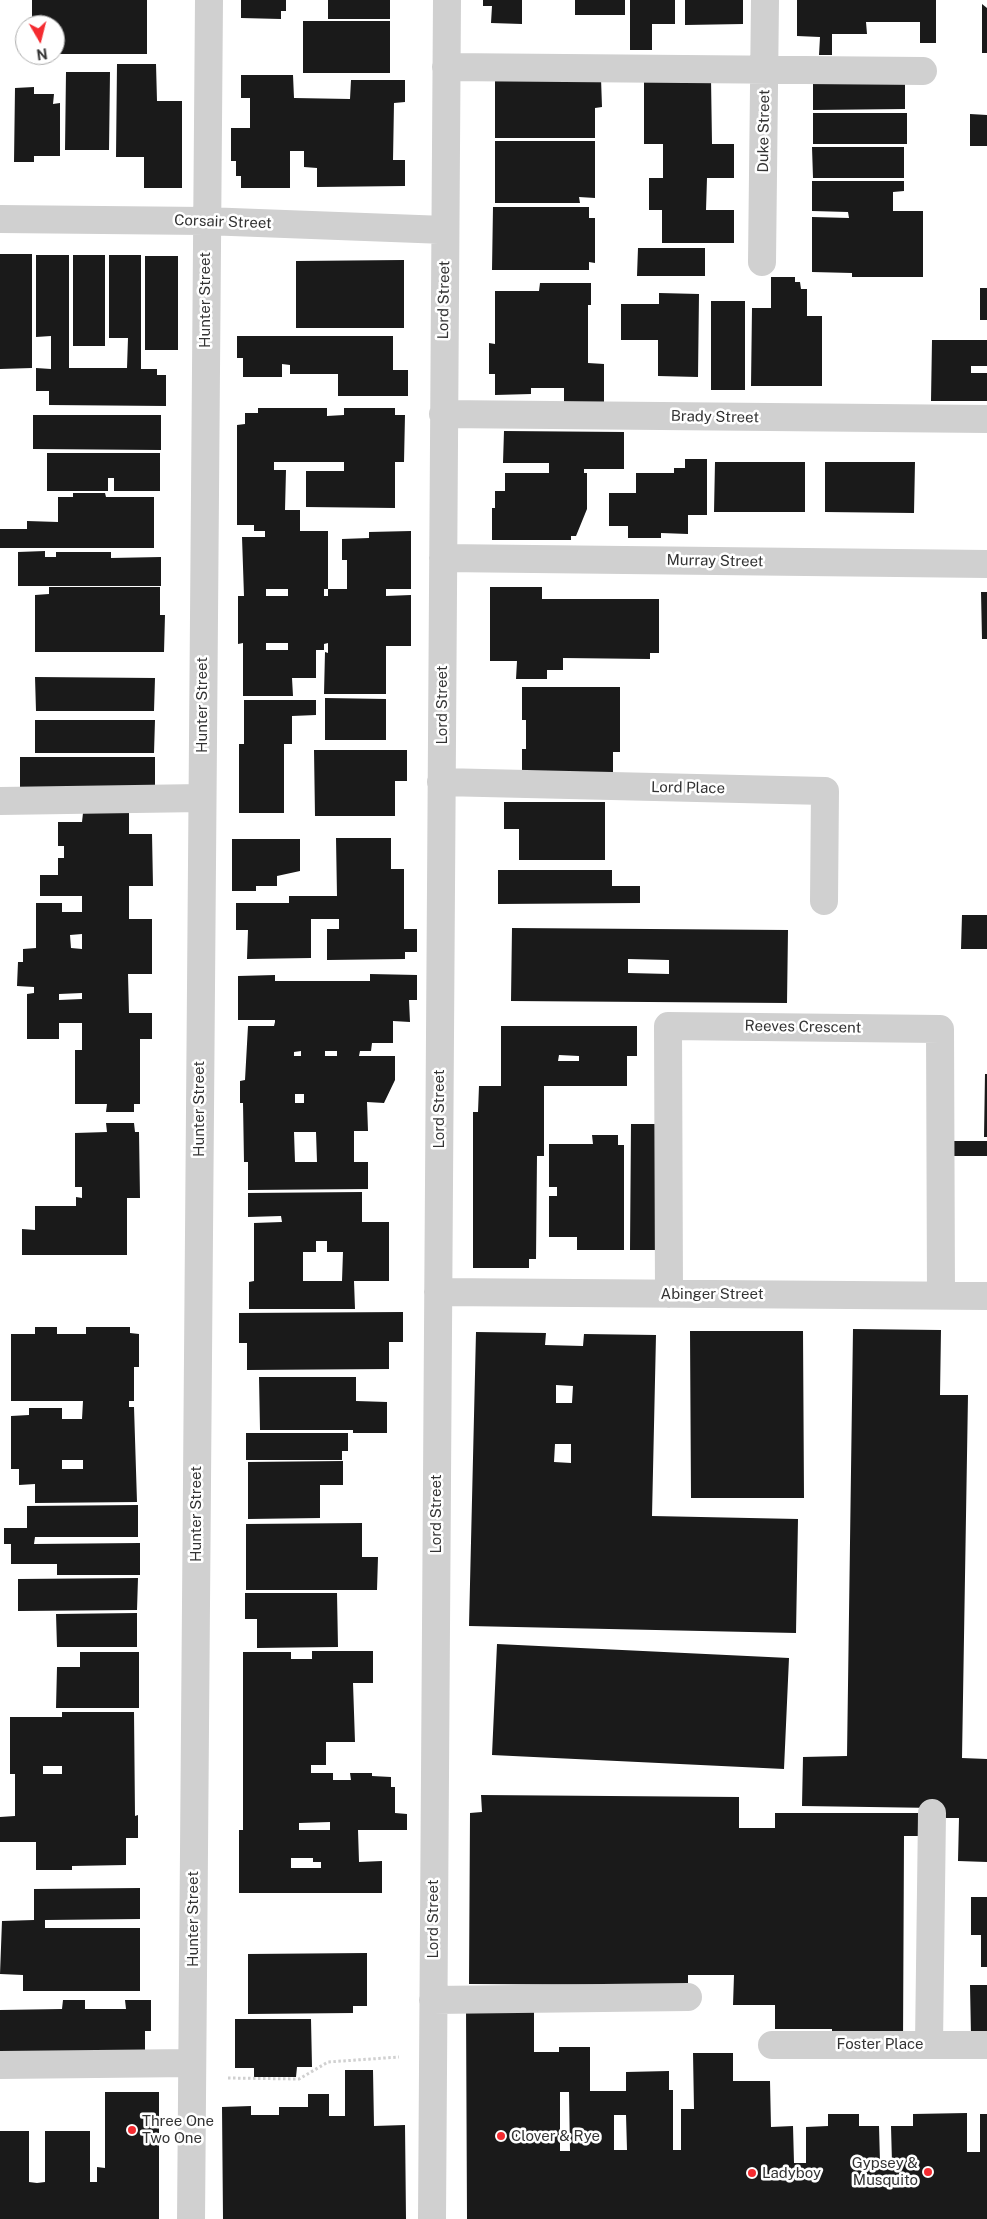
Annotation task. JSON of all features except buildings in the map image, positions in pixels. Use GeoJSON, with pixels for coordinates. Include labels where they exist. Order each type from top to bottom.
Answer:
{"type":"FeatureCollection","features":[{"type":"Feature","properties":{"kind":"street","name":"Hunter Street"},"geometry":{"type":"LineString","coordinates":[[191,2219],[205,221],[209,0]]}},
{"type":"Feature","properties":{"kind":"street","name":"Lord Street"},"geometry":{"type":"LineString","coordinates":[[432,2219],[446,0]]}},
{"type":"Feature","properties":{"kind":"street","name":"Duke Street"},"geometry":{"type":"LineString","coordinates":[[762,262],[766,0]]}},
{"type":"Feature","properties":{"kind":"street"},"geometry":{"type":"LineString","coordinates":[[446,67],[923,71]]}},
{"type":"Feature","properties":{"kind":"street","name":"Corsair Street"},"geometry":{"type":"LineString","coordinates":[[0,218],[205,221],[445,230]]}},
{"type":"Feature","properties":{"kind":"street","name":"Brady Street"},"geometry":{"type":"LineString","coordinates":[[443,414],[987,419]]}},
{"type":"Feature","properties":{"kind":"street","name":"Murray Street"},"geometry":{"type":"LineString","coordinates":[[443,558],[987,564]]}},
{"type":"Feature","properties":{"kind":"street","name":"Lord Place"},"geometry":{"type":"LineString","coordinates":[[441,782],[825,791],[824,901]]}},
{"type":"Feature","properties":{"kind":"street"},"geometry":{"type":"LineString","coordinates":[[0,801],[202,798]]}},
{"type":"Feature","properties":{"kind":"street","name":"Reeves Crescent"},"geometry":{"type":"LineString","coordinates":[[670,1294],[668,1026],[940,1029],[941,1295]]}},
{"type":"Feature","properties":{"kind":"street","name":"Abinger Street"},"geometry":{"type":"LineString","coordinates":[[438,1292],[987,1296]]}},
{"type":"Feature","properties":{"kind":"street"},"geometry":{"type":"LineString","coordinates":[[929,2044],[932,1813]]}},
{"type":"Feature","properties":{"kind":"street"},"geometry":{"type":"LineString","coordinates":[[433,2000],[688,1997]]}},
{"type":"Feature","properties":{"kind":"street","name":"Foster Place"},"geometry":{"type":"LineString","coordinates":[[772,2045],[987,2045]]}},
{"type":"Feature","properties":{"kind":"street"},"geometry":{"type":"LineString","coordinates":[[0,2065],[192,2070]]}},
{"type":"Feature","properties":{"kind":"path"},"geometry":{"type":"LineString","coordinates":[[192,2070],[299,2079],[328,2062],[432,2055]]}},
{"type":"Feature","properties":{"kind":"place","name":"Three One Two One"},"geometry":{"type":"Point","coordinates":[132,2130]}},
{"type":"Feature","properties":{"kind":"place","name":"Clover & Rye"},"geometry":{"type":"Point","coordinates":[501,2136]}},
{"type":"Feature","properties":{"kind":"place","name":"Gypsey & Musquito"},"geometry":{"type":"Point","coordinates":[928,2172]}},
{"type":"Feature","properties":{"kind":"place","name":"Ladyboy"},"geometry":{"type":"Point","coordinates":[752,2173]}}]}
